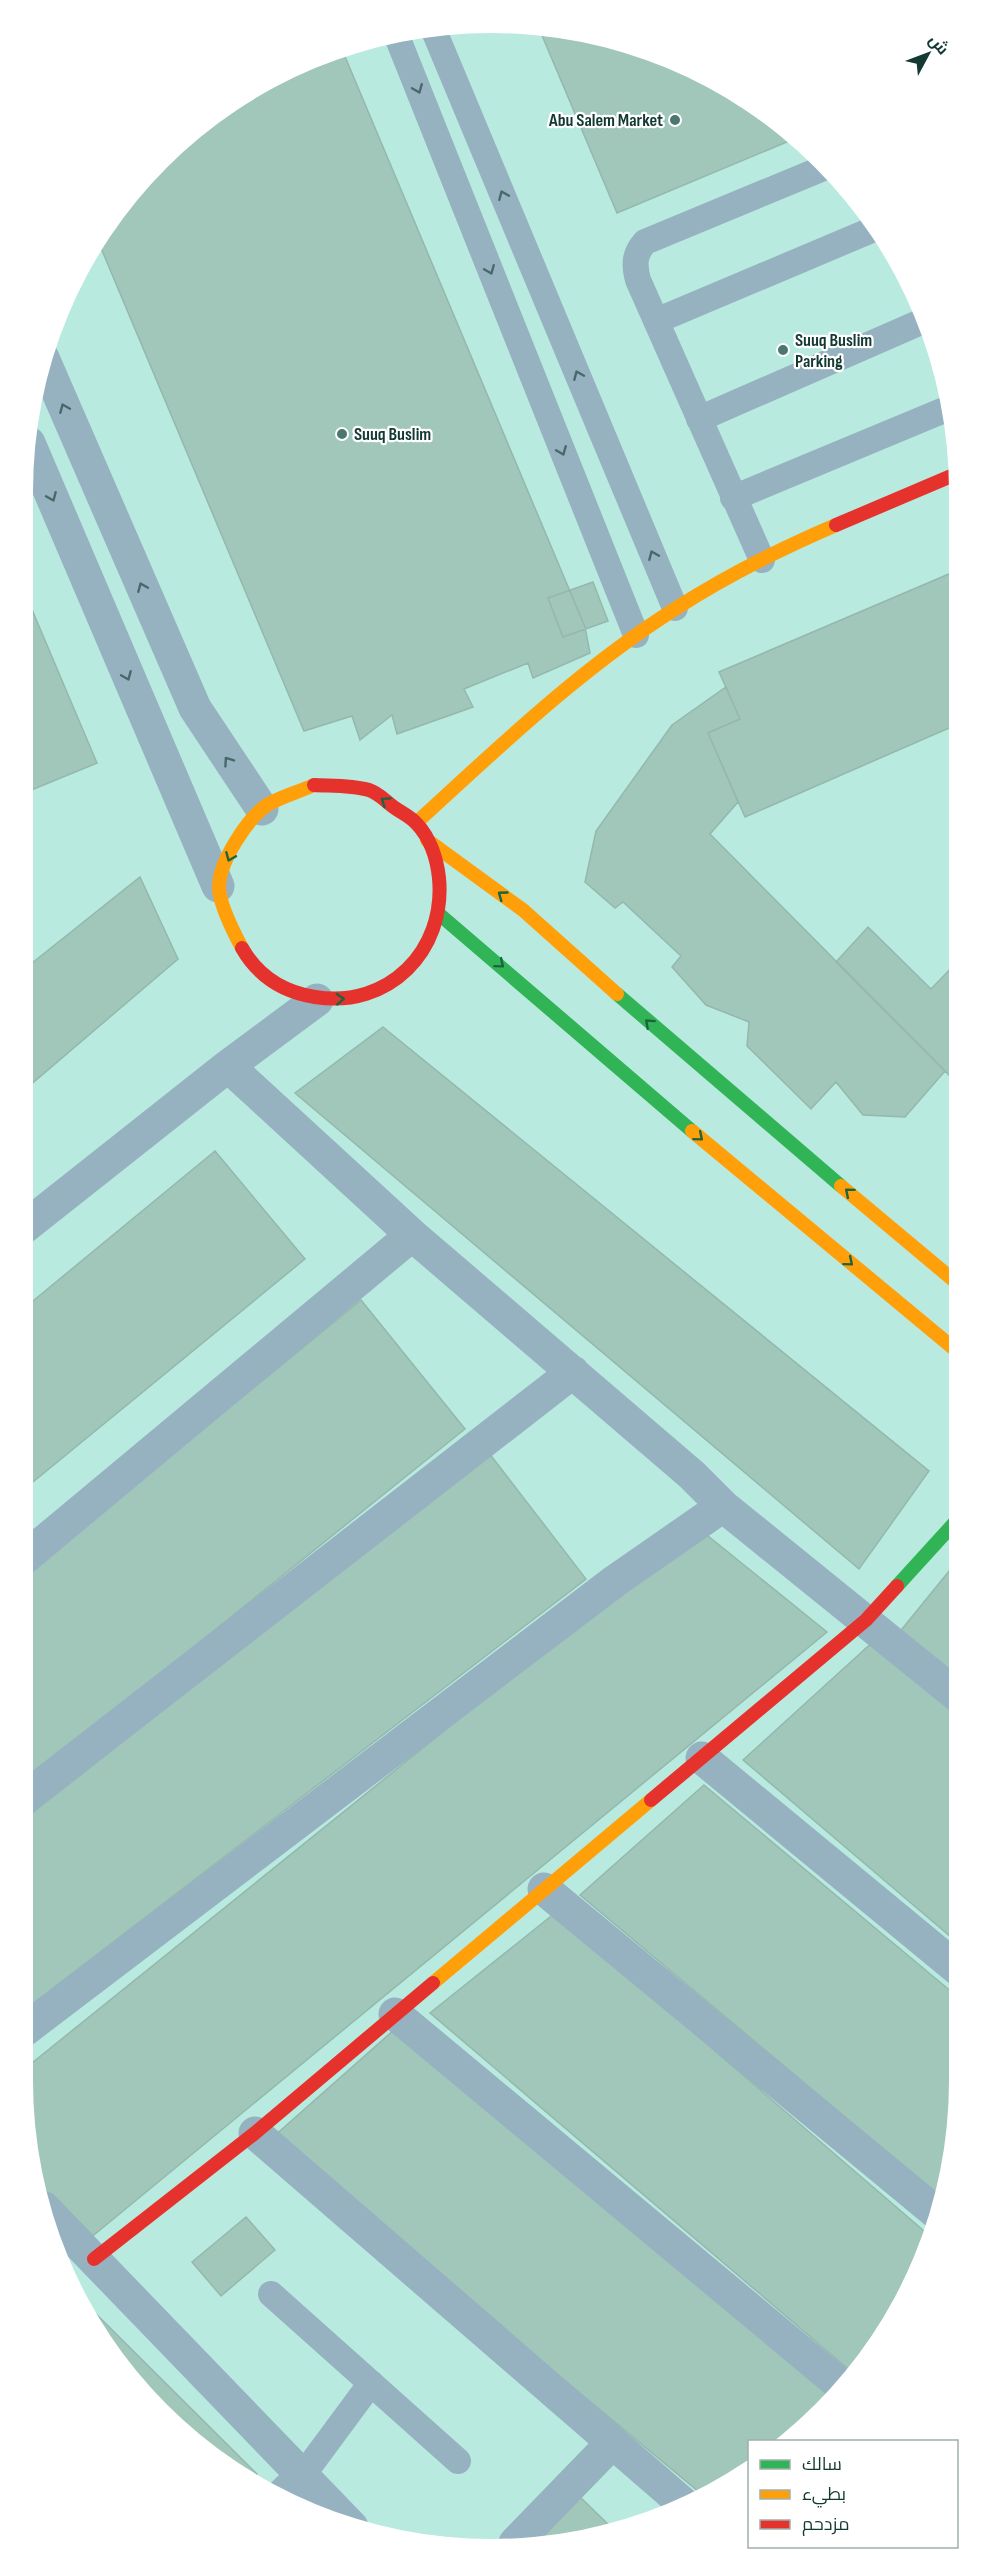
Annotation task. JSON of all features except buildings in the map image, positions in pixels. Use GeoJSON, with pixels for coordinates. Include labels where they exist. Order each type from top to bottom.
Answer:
{"type":"FeatureCollection","features":[{"type":"Feature","properties":{"kind":"street"},"geometry":{"type":"LineString","coordinates":[[49,372],[195,708],[262,809]]}},
{"type":"Feature","properties":{"kind":"street"},"geometry":{"type":"LineString","coordinates":[[35,456],[218,886],[228,922],[247,958],[278,986],[317,1000],[344,1000],[371,994],[395,981],[415,963],[430,940],[439,914],[440,876],[427,840],[416,823],[370,790],[314,785],[262,809],[243,830],[230,854],[218,886]]}},
{"type":"Feature","properties":{"kind":"street"},"geometry":{"type":"LineString","coordinates":[[416,823],[570,686],[675,609],[762,560],[854,516],[949,477]]}},
{"type":"Feature","properties":{"kind":"street"},"geometry":{"type":"LineString","coordinates":[[427,840],[523,910],[693,1061],[949,1276]]}},
{"type":"Feature","properties":{"kind":"street"},"geometry":{"type":"LineString","coordinates":[[439,914],[654,1100],[949,1345]]}},
{"type":"Feature","properties":{"kind":"street"},"geometry":{"type":"LineString","coordinates":[[33,1220],[228,1066],[317,1000]]}},
{"type":"Feature","properties":{"kind":"street"},"geometry":{"type":"LineString","coordinates":[[228,1066],[412,1235],[692,1475],[723,1506],[949,1688]]}},
{"type":"Feature","properties":{"kind":"street"},"geometry":{"type":"LineString","coordinates":[[33,1551],[412,1235]]}},
{"type":"Feature","properties":{"kind":"street"},"geometry":{"type":"LineString","coordinates":[[33,1791],[573,1372]]}},
{"type":"Feature","properties":{"kind":"street"},"geometry":{"type":"LineString","coordinates":[[33,2024],[615,1581],[723,1506]]}},
{"type":"Feature","properties":{"kind":"street"},"geometry":{"type":"LineString","coordinates":[[94,2259],[255,2133],[394,2014],[867,1620],[949,1529]]}},
{"type":"Feature","properties":{"kind":"street"},"geometry":{"type":"LineString","coordinates":[[702,1758],[949,1962]]}},
{"type":"Feature","properties":{"kind":"street"},"geometry":{"type":"LineString","coordinates":[[544,1889],[931,2208]]}},
{"type":"Feature","properties":{"kind":"street"},"geometry":{"type":"LineString","coordinates":[[394,2014],[836,2381]]}},
{"type":"Feature","properties":{"kind":"street"},"geometry":{"type":"LineString","coordinates":[[255,2133],[678,2499]]}},
{"type":"Feature","properties":{"kind":"street"},"geometry":{"type":"LineString","coordinates":[[54,2218],[339,2513]]}},
{"type":"Feature","properties":{"kind":"street"},"geometry":{"type":"LineString","coordinates":[[520,2538],[612,2443]]}},
{"type":"Feature","properties":{"kind":"street"},"geometry":{"type":"LineString","coordinates":[[286,2491],[303,2475]]}},
{"type":"Feature","properties":{"kind":"lane"},"geometry":{"type":"LineString","coordinates":[[436,36],[675,609]]}},
{"type":"Feature","properties":{"kind":"lane"},"geometry":{"type":"LineString","coordinates":[[399,43],[636,636]]}},
{"type":"Feature","properties":{"kind":"lane"},"geometry":{"type":"LineString","coordinates":[[762,560],[634,267],[640,248],[645,242],[818,170]]}},
{"type":"Feature","properties":{"kind":"lane"},"geometry":{"type":"LineString","coordinates":[[656,321],[868,232]]}},
{"type":"Feature","properties":{"kind":"lane"},"geometry":{"type":"LineString","coordinates":[[699,419],[917,323]]}},
{"type":"Feature","properties":{"kind":"lane"},"geometry":{"type":"LineString","coordinates":[[733,498],[942,411]]}},
{"type":"Feature","properties":{"kind":"lane"},"geometry":{"type":"LineString","coordinates":[[271,2295],[458,2461]]}},
{"type":"Feature","properties":{"kind":"lane"},"geometry":{"type":"LineString","coordinates":[[303,2475],[370,2383]]}},
{"type":"Feature","properties":{"kind":"traffic: fast"},"geometry":{"type":"LineString","coordinates":[[439,914],[692,1131]]}},
{"type":"Feature","properties":{"kind":"traffic: fast"},"geometry":{"type":"LineString","coordinates":[[617,994],[841,1186]]}},
{"type":"Feature","properties":{"kind":"traffic: fast"},"geometry":{"type":"LineString","coordinates":[[897,1586],[949,1529]]}},
{"type":"Feature","properties":{"kind":"traffic: slow"},"geometry":{"type":"LineString","coordinates":[[416,823],[541,710],[640,632],[734,574],[836,525]]}},
{"type":"Feature","properties":{"kind":"traffic: slow"},"geometry":{"type":"LineString","coordinates":[[242,948],[221,902],[220,877],[229,854],[251,820],[267,805],[314,785]]}},
{"type":"Feature","properties":{"kind":"traffic: slow"},"geometry":{"type":"LineString","coordinates":[[427,840],[523,910],[617,994]]}},
{"type":"Feature","properties":{"kind":"traffic: slow"},"geometry":{"type":"LineString","coordinates":[[692,1131],[949,1345]]}},
{"type":"Feature","properties":{"kind":"traffic: slow"},"geometry":{"type":"LineString","coordinates":[[841,1186],[949,1276]]}},
{"type":"Feature","properties":{"kind":"traffic: slow"},"geometry":{"type":"LineString","coordinates":[[433,1983],[651,1800]]}},
{"type":"Feature","properties":{"kind":"traffic: jam"},"geometry":{"type":"LineString","coordinates":[[836,525],[949,477]]}},
{"type":"Feature","properties":{"kind":"traffic: jam"},"geometry":{"type":"LineString","coordinates":[[242,948],[256,967],[282,987],[303,995],[342,998],[366,994],[388,984],[407,969],[422,951],[433,929],[439,905],[439,878],[432,849],[422,830],[412,819],[373,791],[348,786],[314,785]]}},
{"type":"Feature","properties":{"kind":"traffic: jam"},"geometry":{"type":"LineString","coordinates":[[651,1800],[866,1620],[897,1586]]}},
{"type":"Feature","properties":{"kind":"traffic: jam"},"geometry":{"type":"LineString","coordinates":[[94,2259],[255,2133],[433,1983]]}},
{"type":"Feature","properties":{"kind":"place","name":"Abu Salem Market"},"geometry":{"type":"Point","coordinates":[675,120]}},
{"type":"Feature","properties":{"kind":"place","name":"Suuq Buslim Parking"},"geometry":{"type":"Point","coordinates":[783,350]}},
{"type":"Feature","properties":{"kind":"place","name":"Suuq Buslim"},"geometry":{"type":"Point","coordinates":[342,434]}}]}
